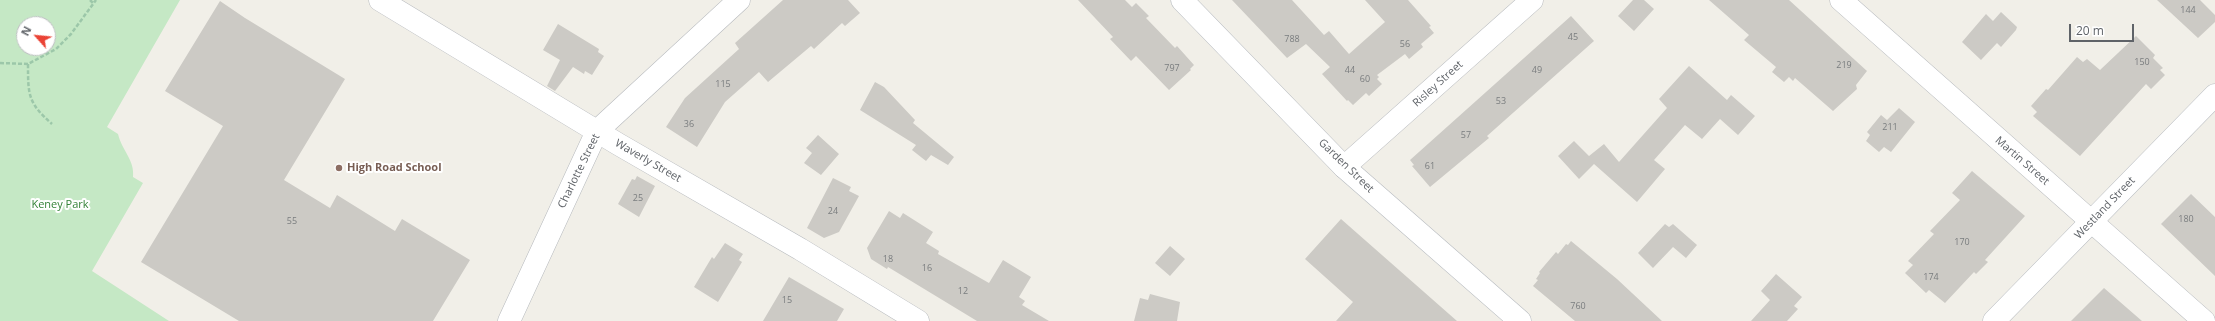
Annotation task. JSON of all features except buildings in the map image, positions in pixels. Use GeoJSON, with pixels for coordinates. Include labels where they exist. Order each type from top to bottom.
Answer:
{"type":"FeatureCollection","features":[{"type":"Feature","properties":{"kind":"street","name":"Waverly Street"},"geometry":{"type":"LineString","coordinates":[[380,0],[597,131],[800,249],[918,321]]}},
{"type":"Feature","properties":{"kind":"street","name":"Charlotte Street"},"geometry":{"type":"LineString","coordinates":[[508,321],[597,131],[739,0]]}},
{"type":"Feature","properties":{"kind":"street","name":"Garden Street"},"geometry":{"type":"LineString","coordinates":[[1182,0],[1344,167],[1520,321]]}},
{"type":"Feature","properties":{"kind":"street","name":"Risley Street"},"geometry":{"type":"LineString","coordinates":[[1344,167],[1532,0]]}},
{"type":"Feature","properties":{"kind":"street","name":"Martin Street"},"geometry":{"type":"LineString","coordinates":[[1842,0],[2204,321]]}},
{"type":"Feature","properties":{"kind":"street","name":"Westland Street"},"geometry":{"type":"LineString","coordinates":[[1994,321],[2215,95]]}},
{"type":"Feature","properties":{"kind":"path"},"geometry":{"type":"LineString","coordinates":[[90,0],[93,3]]}},
{"type":"Feature","properties":{"kind":"path"},"geometry":{"type":"LineString","coordinates":[[0,63],[28,64],[56,49],[71,34],[96,0]]}},
{"type":"Feature","properties":{"kind":"path"},"geometry":{"type":"LineString","coordinates":[[28,64],[28,91],[36,110],[52,124]]}},
{"type":"Feature","properties":{"kind":"green space","name":"Keney Park"},"geometry":{"type":"Polygon","coordinates":[[[0,0],[180,0],[107,127],[118,134],[122,146],[130,160],[133,177],[143,183],[92,271],[169,321],[0,321],[0,0]]]}},
{"type":"Feature","properties":{"kind":"place","name":"High Road School"},"geometry":{"type":"Point","coordinates":[339,168]}}]}
